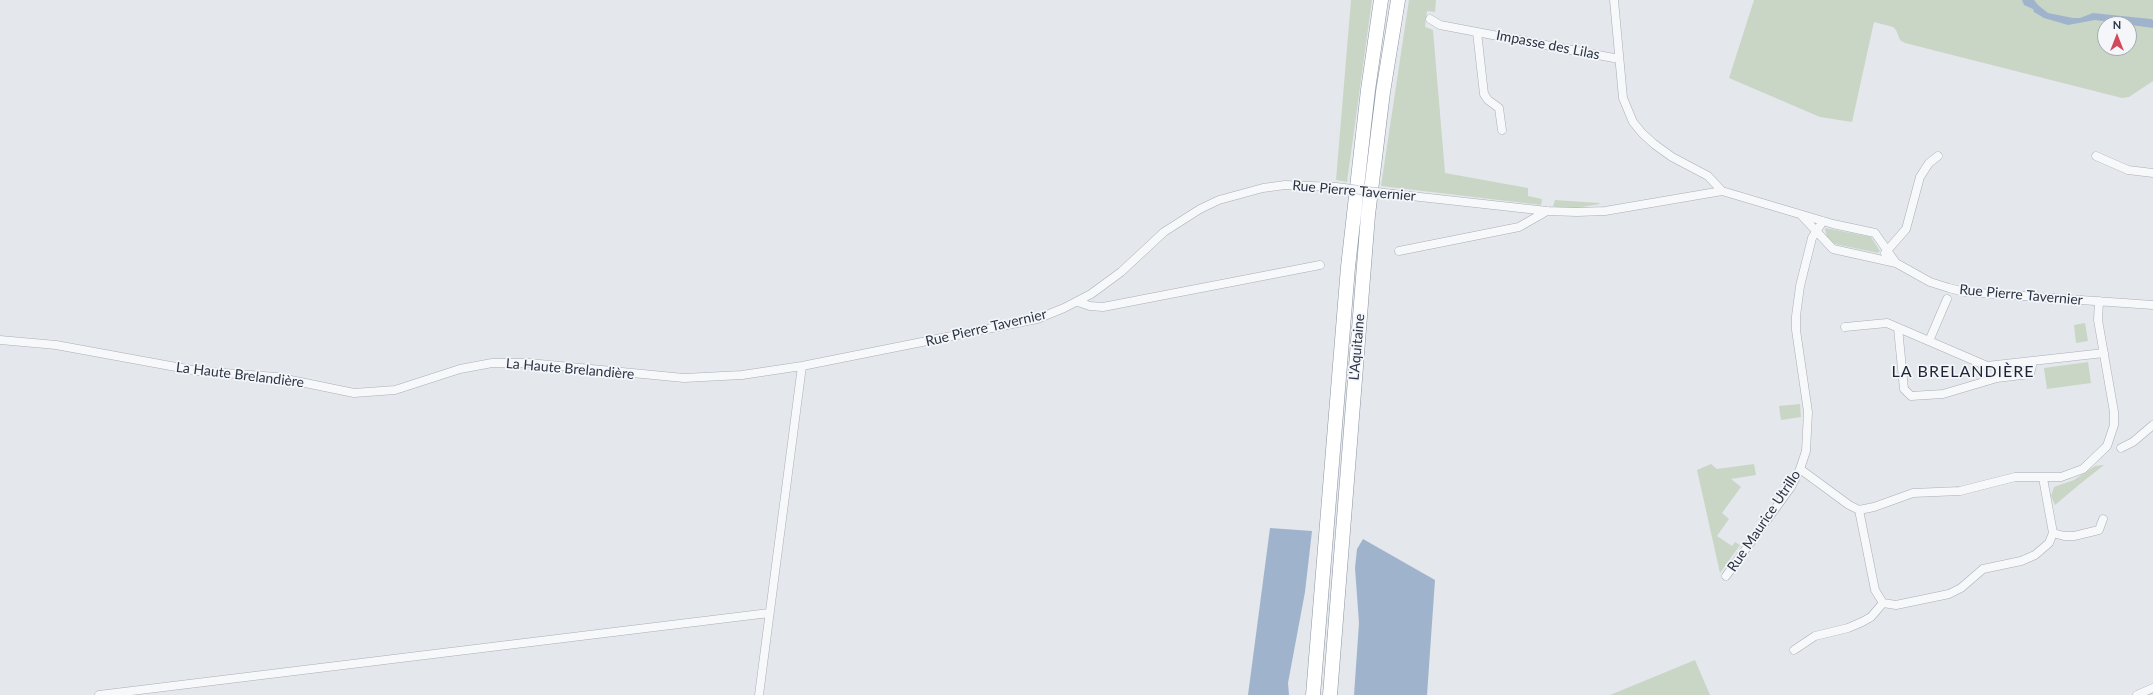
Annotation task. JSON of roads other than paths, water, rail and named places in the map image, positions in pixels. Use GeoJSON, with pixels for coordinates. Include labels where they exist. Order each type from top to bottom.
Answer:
{"type":"FeatureCollection","features":[{"type":"Feature","properties":{"kind":"highway","name":"L'Aquitaine"},"geometry":{"type":"LineString","coordinates":[[1313,695],[1349,252],[1368,90],[1381,0]]}},
{"type":"Feature","properties":{"kind":"highway","name":"L'Aquitaine"},"geometry":{"type":"LineString","coordinates":[[1330,695],[1368,223],[1383,92],[1398,0]]}},
{"type":"Feature","properties":{"kind":"street"},"geometry":{"type":"LineString","coordinates":[[1614,0],[1623,98],[1627,110],[1642,133],[1672,157],[1708,176],[1722,191]]}},
{"type":"Feature","properties":{"kind":"street","name":"Impasse des Lilas"},"geometry":{"type":"LineString","coordinates":[[1430,19],[1440,25],[1619,59]]}},
{"type":"Feature","properties":{"kind":"street","name":"Impasse des Lilas"},"geometry":{"type":"LineString","coordinates":[[1477,32],[1484,94],[1488,100],[1499,108],[1502,130]]}},
{"type":"Feature","properties":{"kind":"street"},"geometry":{"type":"LineString","coordinates":[[1878,259],[1884,256],[1887,249],[1906,229],[1920,177],[1930,162],[1938,156]]}},
{"type":"Feature","properties":{"kind":"street"},"geometry":{"type":"LineString","coordinates":[[2096,156],[2128,170],[2153,173]]}},
{"type":"Feature","properties":{"kind":"street","name":"Rue Pierre Tavernier"},"geometry":{"type":"LineString","coordinates":[[802,366],[1011,325],[1052,314],[1078,302],[1120,272],[1164,232],[1200,209],[1219,200],[1263,188],[1285,185],[1336,187],[1547,211],[1605,211],[1722,191],[1823,221],[1875,233],[1896,263]]}},
{"type":"Feature","properties":{"kind":"street"},"geometry":{"type":"LineString","coordinates":[[1399,251],[1520,227],[1547,211]]}},
{"type":"Feature","properties":{"kind":"street","name":"Rue Pierre Tavernier"},"geometry":{"type":"LineString","coordinates":[[1800,214],[1833,249],[1896,263],[1934,284],[1965,292],[2153,305]]}},
{"type":"Feature","properties":{"kind":"street"},"geometry":{"type":"LineString","coordinates":[[1815,230],[1823,221]]}},
{"type":"Feature","properties":{"kind":"street","name":"Rue Maurice Utrillo"},"geometry":{"type":"LineString","coordinates":[[1726,576],[1791,487],[1800,470],[1806,451],[1808,412],[1796,330],[1796,316],[1800,286],[1815,230]]}},
{"type":"Feature","properties":{"kind":"street"},"geometry":{"type":"LineString","coordinates":[[1078,302],[1090,306],[1103,306],[1320,265]]}},
{"type":"Feature","properties":{"kind":"street"},"geometry":{"type":"LineString","coordinates":[[1929,341],[1947,299]]}},
{"type":"Feature","properties":{"kind":"street"},"geometry":{"type":"LineString","coordinates":[[1800,470],[1849,505],[1859,510],[1874,507],[1914,493],[1960,491],[2015,477],[2061,477],[2078,472],[2093,461],[2107,446],[2114,426],[2114,412],[2098,320],[2099,302]]}},
{"type":"Feature","properties":{"kind":"street"},"geometry":{"type":"LineString","coordinates":[[1845,327],[1888,323],[1987,366],[2104,353]]}},
{"type":"Feature","properties":{"kind":"street"},"geometry":{"type":"LineString","coordinates":[[1898,328],[1904,389],[1911,396],[1944,394],[1997,378],[2030,374],[2033,361]]}},
{"type":"Feature","properties":{"kind":"street","name":"La Haute Brelandière"},"geometry":{"type":"LineString","coordinates":[[0,340],[56,345],[198,371],[276,377],[361,394],[395,390],[460,369],[492,363],[529,363],[684,378],[723,377],[802,366]]}},
{"type":"Feature","properties":{"kind":"street"},"geometry":{"type":"LineString","coordinates":[[759,695],[802,366]]}},
{"type":"Feature","properties":{"kind":"street"},"geometry":{"type":"LineString","coordinates":[[2120,448],[2133,442],[2153,425]]}},
{"type":"Feature","properties":{"kind":"street"},"geometry":{"type":"LineString","coordinates":[[1883,603],[1896,605],[1949,594],[1961,588],[1983,569],[2021,561],[2035,555],[2049,543],[2052,533],[2043,478]]}},
{"type":"Feature","properties":{"kind":"street"},"geometry":{"type":"LineString","coordinates":[[1859,510],[1876,590],[1883,603]]}},
{"type":"Feature","properties":{"kind":"street"},"geometry":{"type":"LineString","coordinates":[[2052,533],[2064,536],[2074,536],[2099,530],[2103,519]]}},
{"type":"Feature","properties":{"kind":"street"},"geometry":{"type":"LineString","coordinates":[[1794,650],[1814,636],[1848,628],[1862,622],[1871,617],[1883,603]]}},
{"type":"Feature","properties":{"kind":"street"},"geometry":{"type":"LineString","coordinates":[[99,695],[769,613]]}},
{"type":"Feature","properties":{"kind":"street"},"geometry":{"type":"LineString","coordinates":[[2137,695],[2153,688]]}},
{"type":"Feature","properties":{"kind":"water"},"geometry":{"type":"Polygon","coordinates":[[[2022,0],[2034,0],[2048,13],[2073,18],[2080,18],[2093,13],[2122,16],[2097,16],[2097,20],[2068,25],[2044,18],[2034,12],[2033,9],[2024,5],[2022,0]]]}},
{"type":"Feature","properties":{"kind":"water"},"geometry":{"type":"Polygon","coordinates":[[[2137,18],[2153,20],[2153,28],[2137,26],[2137,18]]]}},
{"type":"Feature","properties":{"kind":"water"},"geometry":{"type":"Polygon","coordinates":[[[1270,528],[1312,531],[1305,592],[1288,683],[1289,695],[1248,695],[1270,528]]]}},
{"type":"Feature","properties":{"kind":"water"},"geometry":{"type":"Polygon","coordinates":[[[1363,539],[1435,580],[1427,695],[1354,695],[1359,623],[1355,568],[1357,549],[1363,539]]]}},
{"type":"Feature","properties":{"kind":"district","name":"LA BRELANDIÈRE"},"geometry":{"type":"Point","coordinates":[1963,372]}}]}
